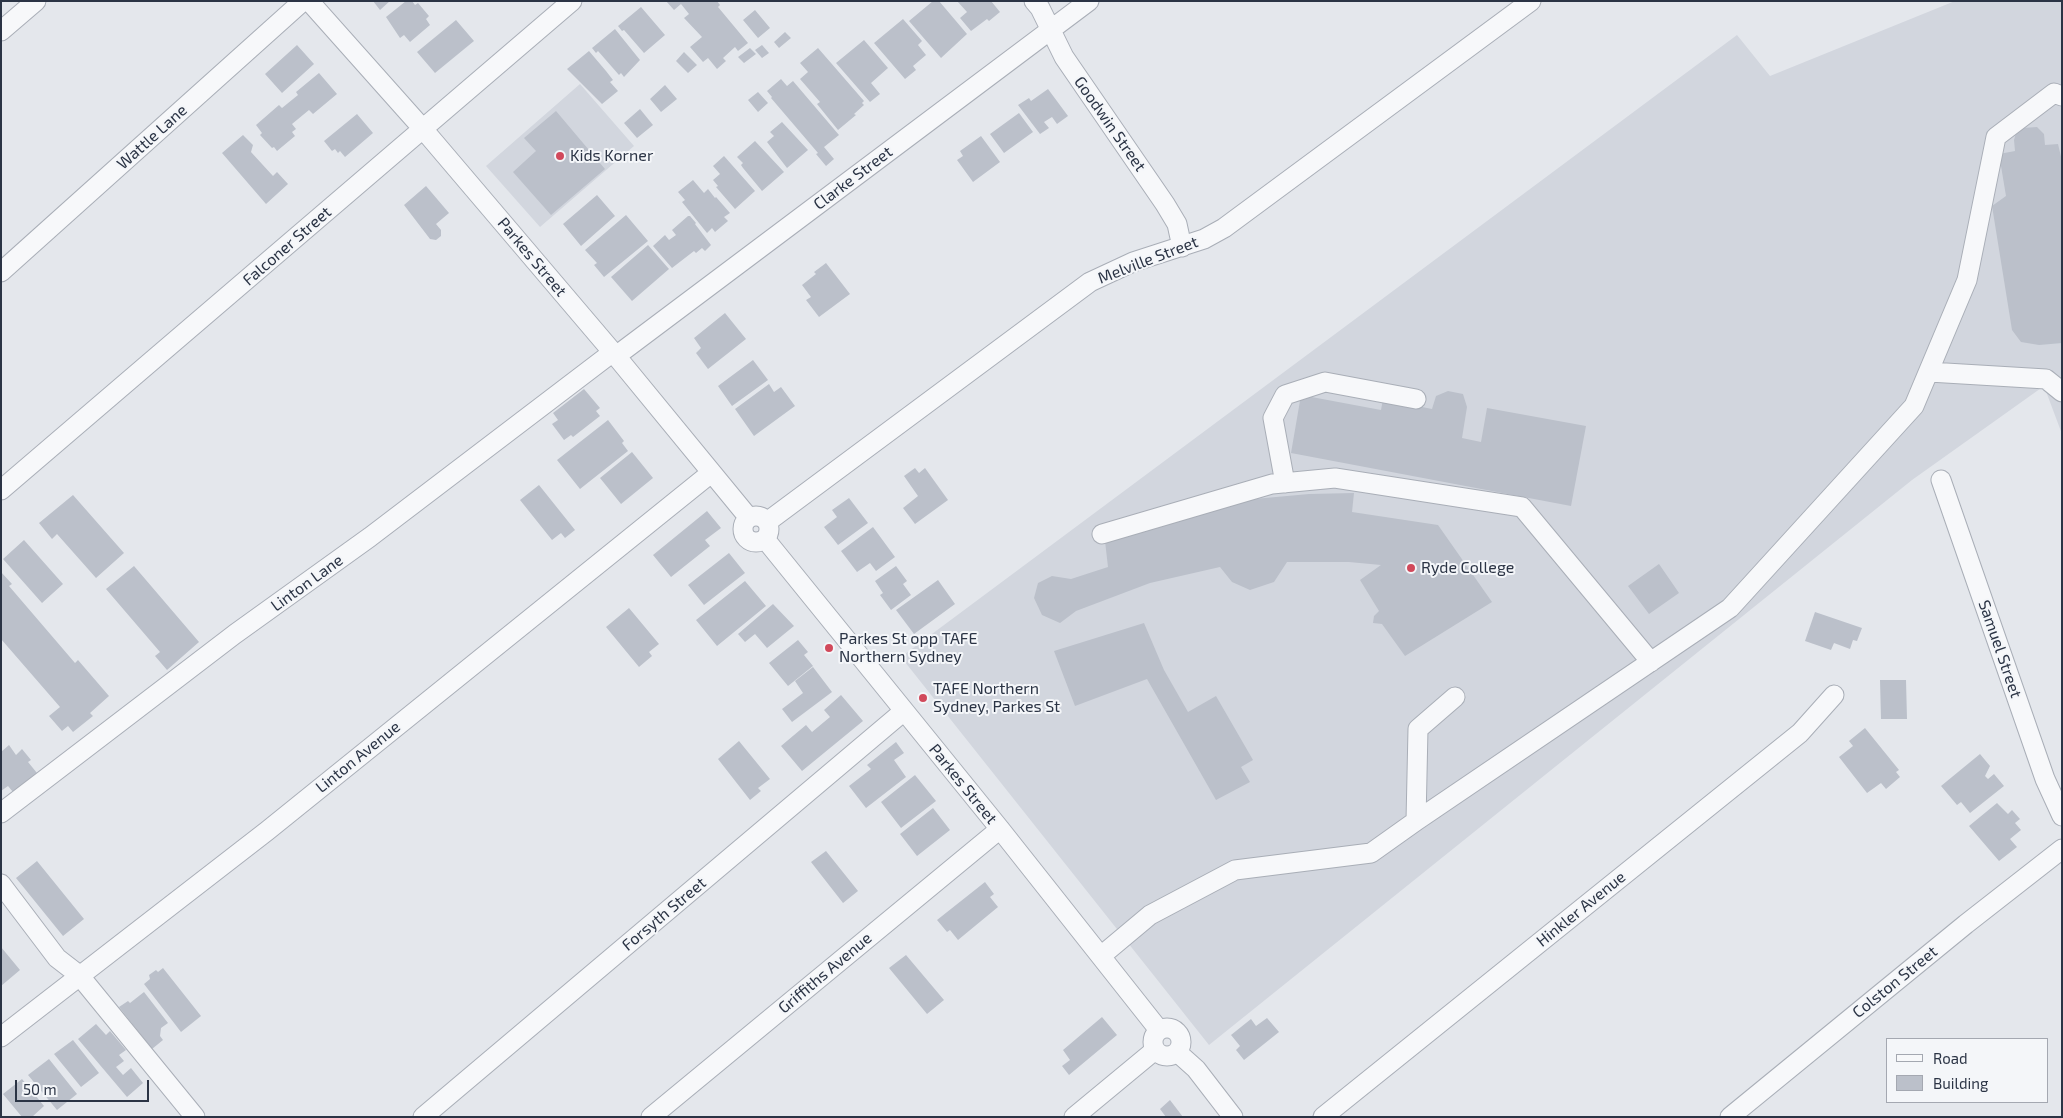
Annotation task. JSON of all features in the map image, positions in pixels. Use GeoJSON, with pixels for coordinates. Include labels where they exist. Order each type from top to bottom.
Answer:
{"type":"FeatureCollection","features":[{"type":"Feature","properties":{"kind":"street"},"geometry":{"type":"LineString","coordinates":[[1,31],[36,1]]}},
{"type":"Feature","properties":{"kind":"street","name":"Wattle Lane"},"geometry":{"type":"LineString","coordinates":[[1,272],[303,1]]}},
{"type":"Feature","properties":{"kind":"street","name":"Parkes Street"},"geometry":{"type":"LineString","coordinates":[[309,1],[422,129],[614,354],[749,518],[743,529],[746,537],[753,542],[766,530],[904,711],[1159,1030]]}},
{"type":"Feature","properties":{"kind":"street","name":"Falconer Street"},"geometry":{"type":"LineString","coordinates":[[1,490],[572,1]]}},
{"type":"Feature","properties":{"kind":"street","name":"Goodwin Street"},"geometry":{"type":"LineString","coordinates":[[1034,1],[1064,57],[1166,204],[1176,224],[1182,247]]}},
{"type":"Feature","properties":{"kind":"street","name":"Clarke Street"},"geometry":{"type":"LineString","coordinates":[[614,354],[1089,1]]}},
{"type":"Feature","properties":{"kind":"street","name":"Melville Street"},"geometry":{"type":"LineString","coordinates":[[766,530],[1090,282],[1133,262],[1204,239],[1224,228],[1531,1]]}},
{"type":"Feature","properties":{"kind":"street"},"geometry":{"type":"LineString","coordinates":[[1101,956],[1150,915],[1235,870],[1371,854],[1416,821],[1730,608],[1914,406],[1967,280],[1996,137],[2054,93],[2062,96]]}},
{"type":"Feature","properties":{"kind":"street","name":"Linton Lane"},"geometry":{"type":"LineString","coordinates":[[1,813],[235,634],[370,537],[614,354]]}},
{"type":"Feature","properties":{"kind":"street"},"geometry":{"type":"LineString","coordinates":[[1928,372],[2046,379],[2062,392]]}},
{"type":"Feature","properties":{"kind":"street"},"geometry":{"type":"LineString","coordinates":[[1285,483],[1273,418],[1285,395],[1325,382],[1416,399]]}},
{"type":"Feature","properties":{"kind":"street","name":"Linton Avenue"},"geometry":{"type":"LineString","coordinates":[[1,1037],[267,831],[711,473]]}},
{"type":"Feature","properties":{"kind":"street"},"geometry":{"type":"LineString","coordinates":[[1102,534],[1272,484],[1335,478],[1522,507],[1651,662]]}},
{"type":"Feature","properties":{"kind":"street","name":"Samuel Street"},"geometry":{"type":"LineString","coordinates":[[1941,480],[2045,779],[2062,816]]}},
{"type":"Feature","properties":{"kind":"street","name":"Hinkler Avenue"},"geometry":{"type":"LineString","coordinates":[[1323,1117],[1800,733],[1834,695]]}},
{"type":"Feature","properties":{"kind":"street"},"geometry":{"type":"LineString","coordinates":[[1416,821],[1418,729],[1456,697]]}},
{"type":"Feature","properties":{"kind":"street","name":"Forsyth Street"},"geometry":{"type":"LineString","coordinates":[[423,1117],[904,711]]}},
{"type":"Feature","properties":{"kind":"street","name":"Griffiths Avenue"},"geometry":{"type":"LineString","coordinates":[[651,1117],[1000,829]]}},
{"type":"Feature","properties":{"kind":"street","name":"Colston Street"},"geometry":{"type":"LineString","coordinates":[[1730,1117],[1966,924],[2062,849]]}},
{"type":"Feature","properties":{"kind":"street"},"geometry":{"type":"LineString","coordinates":[[1,884],[57,958],[79,975],[195,1117]]}},
{"type":"Feature","properties":{"kind":"street"},"geometry":{"type":"LineString","coordinates":[[1167,1027],[1178,1032],[1181,1044],[1177,1052],[1163,1056],[1155,1050],[1153,1037],[1159,1030],[1167,1027]]}},
{"type":"Feature","properties":{"kind":"street"},"geometry":{"type":"LineString","coordinates":[[1074,1117],[1155,1050]]}},
{"type":"Feature","properties":{"kind":"street"},"geometry":{"type":"LineString","coordinates":[[1177,1052],[1196,1069],[1233,1117]]}},
{"type":"Feature","properties":{"kind":"shaded area","name":"Ryde College"},"geometry":{"type":"Polygon","coordinates":[[[1955,1],[2062,1],[2062,434],[2044,386],[1912,480],[1209,1045],[901,657],[1737,35],[1770,76],[1955,1]]]}},
{"type":"Feature","properties":{"kind":"shaded area","name":"Kids Korner"},"geometry":{"type":"Polygon","coordinates":[[[580,84],[634,146],[540,227],[486,166],[580,84]]]}},
{"type":"Feature","properties":{"kind":"building"},"geometry":{"type":"Polygon","coordinates":[[[373,1],[390,1],[380,10],[373,1]]]}},
{"type":"Feature","properties":{"kind":"building"},"geometry":{"type":"Polygon","coordinates":[[[406,1],[412,1],[415,5],[418,3],[429,16],[426,19],[430,25],[410,42],[404,35],[400,38],[386,17],[406,1]]]}},
{"type":"Feature","properties":{"kind":"building"},"geometry":{"type":"Polygon","coordinates":[[[666,1],[717,1],[720,5],[718,7],[748,43],[738,51],[735,47],[723,58],[726,61],[717,69],[708,58],[703,62],[690,47],[702,37],[684,18],[689,14],[681,4],[674,10],[666,1]]]}},
{"type":"Feature","properties":{"kind":"building"},"geometry":{"type":"Polygon","coordinates":[[[933,1],[939,1],[967,34],[941,58],[909,21],[933,1]]]}},
{"type":"Feature","properties":{"kind":"building"},"geometry":{"type":"Polygon","coordinates":[[[957,1],[991,1],[1000,12],[971,31],[960,18],[967,12],[957,1]]]}},
{"type":"Feature","properties":{"kind":"building"},"geometry":{"type":"Polygon","coordinates":[[[641,7],[665,35],[644,53],[624,30],[622,31],[618,26],[641,7]]]}},
{"type":"Feature","properties":{"kind":"building"},"geometry":{"type":"Polygon","coordinates":[[[755,10],[770,28],[758,38],[743,20],[755,10]]]}},
{"type":"Feature","properties":{"kind":"building"},"geometry":{"type":"Polygon","coordinates":[[[903,19],[922,41],[918,45],[926,55],[913,66],[916,70],[905,79],[874,43],[903,19]]]}},
{"type":"Feature","properties":{"kind":"building"},"geometry":{"type":"Polygon","coordinates":[[[456,20],[474,41],[435,73],[417,52],[456,20]]]}},
{"type":"Feature","properties":{"kind":"building"},"geometry":{"type":"Polygon","coordinates":[[[615,29],[640,60],[624,77],[621,73],[619,75],[598,51],[596,53],[592,48],[615,29]]]}},
{"type":"Feature","properties":{"kind":"building"},"geometry":{"type":"Polygon","coordinates":[[[785,32],[791,38],[779,48],[774,42],[785,32]]]}},
{"type":"Feature","properties":{"kind":"building"},"geometry":{"type":"Polygon","coordinates":[[[864,40],[888,68],[871,83],[880,94],[870,102],[836,63],[864,40]]]}},
{"type":"Feature","properties":{"kind":"building"},"geometry":{"type":"Polygon","coordinates":[[[297,45],[314,64],[282,93],[265,74],[297,45]]]}},
{"type":"Feature","properties":{"kind":"building"},"geometry":{"type":"Polygon","coordinates":[[[762,45],[769,53],[762,58],[755,50],[762,45]]]}},
{"type":"Feature","properties":{"kind":"building"},"geometry":{"type":"Polygon","coordinates":[[[750,48],[756,54],[744,63],[738,57],[750,48]]]}},
{"type":"Feature","properties":{"kind":"building"},"geometry":{"type":"Polygon","coordinates":[[[818,48],[864,101],[862,103],[864,105],[854,114],[856,115],[838,130],[817,104],[820,102],[800,79],[808,72],[800,63],[818,48]]]}},
{"type":"Feature","properties":{"kind":"building"},"geometry":{"type":"Polygon","coordinates":[[[589,51],[613,80],[610,82],[618,91],[602,104],[567,69],[589,51]]]}},
{"type":"Feature","properties":{"kind":"building"},"geometry":{"type":"Polygon","coordinates":[[[684,52],[697,65],[688,73],[676,61],[684,52]]]}},
{"type":"Feature","properties":{"kind":"building"},"geometry":{"type":"Polygon","coordinates":[[[319,73],[337,94],[313,114],[309,110],[292,124],[296,129],[292,132],[295,136],[277,151],[260,135],[262,133],[256,125],[279,105],[282,108],[298,95],[296,92],[319,73]]]}},
{"type":"Feature","properties":{"kind":"building"},"geometry":{"type":"Polygon","coordinates":[[[781,79],[787,86],[793,81],[839,135],[824,147],[834,159],[826,166],[816,154],[818,153],[767,91],[781,79]]]}},
{"type":"Feature","properties":{"kind":"building"},"geometry":{"type":"Polygon","coordinates":[[[665,85],[677,99],[661,112],[650,99],[665,85]]]}},
{"type":"Feature","properties":{"kind":"building"},"geometry":{"type":"Polygon","coordinates":[[[1048,89],[1068,116],[1057,124],[1052,117],[1044,122],[1049,128],[1040,134],[1018,105],[1029,98],[1031,101],[1048,89]]]}},
{"type":"Feature","properties":{"kind":"building"},"geometry":{"type":"Polygon","coordinates":[[[758,92],[768,103],[758,112],[748,100],[758,92]]]}},
{"type":"Feature","properties":{"kind":"building"},"geometry":{"type":"Polygon","coordinates":[[[640,109],[653,125],[637,138],[624,123],[640,109]]]}},
{"type":"Feature","properties":{"kind":"building"},"geometry":{"type":"Polygon","coordinates":[[[556,111],[605,169],[551,215],[513,172],[536,151],[524,138],[556,111]]]}},
{"type":"Feature","properties":{"kind":"building"},"geometry":{"type":"Polygon","coordinates":[[[1019,113],[1033,132],[1004,153],[990,134],[1019,113]]]}},
{"type":"Feature","properties":{"kind":"building"},"geometry":{"type":"Polygon","coordinates":[[[357,114],[373,133],[345,157],[340,151],[338,153],[335,149],[332,151],[324,141],[357,114]]]}},
{"type":"Feature","properties":{"kind":"building"},"geometry":{"type":"Polygon","coordinates":[[[782,122],[808,150],[787,168],[767,142],[774,136],[770,132],[782,122]]]}},
{"type":"Feature","properties":{"kind":"building"},"geometry":{"type":"Polygon","coordinates":[[[2037,127],[2044,134],[2045,145],[2058,144],[2062,161],[2062,343],[2039,345],[2021,342],[2012,330],[1992,206],[2006,196],[1999,154],[2015,151],[2014,140],[2016,133],[2023,128],[2037,127]]]}},
{"type":"Feature","properties":{"kind":"building"},"geometry":{"type":"Polygon","coordinates":[[[243,135],[253,145],[251,152],[273,176],[277,172],[288,184],[266,204],[222,153],[243,135]]]}},
{"type":"Feature","properties":{"kind":"building"},"geometry":{"type":"Polygon","coordinates":[[[981,136],[1000,162],[973,182],[957,160],[963,156],[960,151],[981,136]]]}},
{"type":"Feature","properties":{"kind":"building"},"geometry":{"type":"Polygon","coordinates":[[[755,141],[784,172],[762,191],[743,168],[741,165],[743,163],[737,157],[755,141]]]}},
{"type":"Feature","properties":{"kind":"building"},"geometry":{"type":"Polygon","coordinates":[[[724,156],[755,191],[735,209],[716,187],[718,186],[713,180],[720,174],[713,166],[724,156]]]}},
{"type":"Feature","properties":{"kind":"building"},"geometry":{"type":"Polygon","coordinates":[[[693,180],[704,193],[708,189],[730,213],[724,217],[728,221],[715,232],[712,228],[707,233],[682,202],[685,200],[678,192],[693,180]]]}},
{"type":"Feature","properties":{"kind":"building"},"geometry":{"type":"Polygon","coordinates":[[[426,186],[449,213],[436,224],[441,230],[441,236],[436,240],[430,239],[404,205],[426,186]]]}},
{"type":"Feature","properties":{"kind":"building"},"geometry":{"type":"Polygon","coordinates":[[[597,195],[615,216],[581,246],[563,224],[597,195]]]}},
{"type":"Feature","properties":{"kind":"building"},"geometry":{"type":"Polygon","coordinates":[[[626,215],[648,241],[604,277],[594,265],[597,263],[585,250],[626,215]]]}},
{"type":"Feature","properties":{"kind":"building"},"geometry":{"type":"Polygon","coordinates":[[[688,216],[696,223],[711,245],[705,251],[702,248],[696,253],[694,251],[672,268],[653,246],[665,235],[669,240],[676,235],[672,230],[688,216]]]}},
{"type":"Feature","properties":{"kind":"building"},"geometry":{"type":"Polygon","coordinates":[[[648,245],[669,269],[632,301],[611,277],[648,245]]]}},
{"type":"Feature","properties":{"kind":"building"},"geometry":{"type":"Polygon","coordinates":[[[826,263],[850,294],[819,317],[806,300],[811,297],[802,285],[826,263]]]}},
{"type":"Feature","properties":{"kind":"building"},"geometry":{"type":"Polygon","coordinates":[[[725,313],[746,339],[708,369],[696,353],[701,348],[694,338],[725,313]]]}},
{"type":"Feature","properties":{"kind":"building"},"geometry":{"type":"Polygon","coordinates":[[[753,360],[768,380],[732,406],[718,386],[753,360]]]}},
{"type":"Feature","properties":{"kind":"building"},"geometry":{"type":"Polygon","coordinates":[[[769,384],[774,392],[781,387],[795,406],[754,436],[735,409],[769,384]]]}},
{"type":"Feature","properties":{"kind":"building"},"geometry":{"type":"Polygon","coordinates":[[[584,389],[600,408],[596,411],[600,416],[573,437],[571,435],[564,440],[552,424],[558,420],[553,413],[584,389]]]}},
{"type":"Feature","properties":{"kind":"building"},"geometry":{"type":"Polygon","coordinates":[[[1448,391],[1463,394],[1467,407],[1462,438],[1481,442],[1487,408],[1586,426],[1571,506],[1291,453],[1301,395],[1381,410],[1383,399],[1432,409],[1436,396],[1448,391]]]}},
{"type":"Feature","properties":{"kind":"building"},"geometry":{"type":"Polygon","coordinates":[[[608,420],[624,441],[622,443],[628,451],[580,489],[557,460],[608,420]]]}},
{"type":"Feature","properties":{"kind":"building"},"geometry":{"type":"Polygon","coordinates":[[[632,452],[653,478],[621,504],[600,478],[632,452]]]}},
{"type":"Feature","properties":{"kind":"building"},"geometry":{"type":"Polygon","coordinates":[[[915,468],[919,473],[925,468],[948,500],[915,524],[903,508],[918,496],[904,476],[915,468]]]}},
{"type":"Feature","properties":{"kind":"building"},"geometry":{"type":"Polygon","coordinates":[[[539,485],[575,530],[565,538],[561,533],[552,540],[520,500],[539,485]]]}},
{"type":"Feature","properties":{"kind":"building"},"geometry":{"type":"Polygon","coordinates":[[[1354,493],[1352,512],[1438,525],[1492,602],[1405,656],[1382,624],[1373,623],[1374,616],[1379,611],[1360,580],[1381,565],[1349,562],[1287,562],[1274,582],[1250,590],[1232,582],[1220,567],[1150,583],[1076,611],[1060,623],[1042,615],[1034,598],[1038,583],[1052,576],[1071,579],[1108,567],[1105,541],[1254,499],[1309,494],[1354,493]]]}},
{"type":"Feature","properties":{"kind":"building"},"geometry":{"type":"Polygon","coordinates":[[[73,495],[124,553],[96,578],[57,534],[52,539],[39,523],[73,495]]]}},
{"type":"Feature","properties":{"kind":"building"},"geometry":{"type":"Polygon","coordinates":[[[849,498],[868,523],[838,545],[824,527],[837,517],[832,510],[849,498]]]}},
{"type":"Feature","properties":{"kind":"building"},"geometry":{"type":"Polygon","coordinates":[[[707,511],[721,528],[705,540],[710,546],[671,577],[653,555],[707,511]]]}},
{"type":"Feature","properties":{"kind":"building"},"geometry":{"type":"Polygon","coordinates":[[[873,527],[895,557],[876,571],[870,563],[857,572],[841,551],[873,527]]]}},
{"type":"Feature","properties":{"kind":"building"},"geometry":{"type":"Polygon","coordinates":[[[24,540],[63,584],[42,603],[3,559],[24,540]]]}},
{"type":"Feature","properties":{"kind":"building"},"geometry":{"type":"Polygon","coordinates":[[[729,553],[745,573],[704,605],[688,585],[729,553]]]}},
{"type":"Feature","properties":{"kind":"building"},"geometry":{"type":"Polygon","coordinates":[[[1659,564],[1679,593],[1649,614],[1628,586],[1659,564]]]}},
{"type":"Feature","properties":{"kind":"building"},"geometry":{"type":"Polygon","coordinates":[[[134,566],[199,642],[167,670],[155,656],[160,652],[106,589],[134,566]]]}},
{"type":"Feature","properties":{"kind":"building"},"geometry":{"type":"Polygon","coordinates":[[[896,566],[907,581],[903,584],[911,595],[891,610],[880,595],[883,593],[875,581],[896,566]]]}},
{"type":"Feature","properties":{"kind":"building"},"geometry":{"type":"Polygon","coordinates":[[[1,572],[12,584],[9,586],[75,663],[78,660],[109,696],[90,713],[93,716],[73,732],[68,726],[62,731],[49,716],[60,707],[1,639],[1,572]]]}},
{"type":"Feature","properties":{"kind":"building"},"geometry":{"type":"Polygon","coordinates":[[[938,580],[955,604],[914,634],[896,610],[938,580]]]}},
{"type":"Feature","properties":{"kind":"building"},"geometry":{"type":"Polygon","coordinates":[[[745,581],[766,606],[717,646],[696,620],[745,581]]]}},
{"type":"Feature","properties":{"kind":"building"},"geometry":{"type":"Polygon","coordinates":[[[773,604],[794,626],[767,648],[755,634],[745,642],[738,634],[773,604]]]}},
{"type":"Feature","properties":{"kind":"building"},"geometry":{"type":"Polygon","coordinates":[[[629,608],[659,644],[649,652],[652,656],[639,667],[606,627],[629,608]]]}},
{"type":"Feature","properties":{"kind":"building"},"geometry":{"type":"Polygon","coordinates":[[[1815,612],[1862,628],[1857,641],[1853,640],[1850,649],[1834,643],[1831,650],[1805,641],[1815,612]]]}},
{"type":"Feature","properties":{"kind":"building"},"geometry":{"type":"Polygon","coordinates":[[[1144,623],[1164,670],[1188,712],[1216,696],[1253,760],[1241,767],[1250,782],[1216,800],[1147,679],[1075,706],[1054,651],[1144,623]]]}},
{"type":"Feature","properties":{"kind":"building"},"geometry":{"type":"Polygon","coordinates":[[[798,640],[808,652],[804,655],[813,666],[788,686],[769,663],[798,640]]]}},
{"type":"Feature","properties":{"kind":"building"},"geometry":{"type":"Polygon","coordinates":[[[813,667],[832,692],[792,722],[782,709],[803,693],[795,681],[813,667]]]}},
{"type":"Feature","properties":{"kind":"building"},"geometry":{"type":"Polygon","coordinates":[[[1880,680],[1906,680],[1907,719],[1881,719],[1880,680]]]}},
{"type":"Feature","properties":{"kind":"building"},"geometry":{"type":"Polygon","coordinates":[[[841,695],[863,721],[802,771],[781,746],[806,725],[812,732],[830,717],[824,710],[841,695]]]}},
{"type":"Feature","properties":{"kind":"building"},"geometry":{"type":"Polygon","coordinates":[[[1865,728],[1899,770],[1896,772],[1900,777],[1886,789],[1881,783],[1867,793],[1839,757],[1853,746],[1849,741],[1865,728]]]}},
{"type":"Feature","properties":{"kind":"building"},"geometry":{"type":"Polygon","coordinates":[[[739,741],[770,779],[758,788],[761,791],[750,800],[718,759],[739,741]]]}},
{"type":"Feature","properties":{"kind":"building"},"geometry":{"type":"Polygon","coordinates":[[[896,742],[904,753],[894,760],[906,777],[866,808],[849,786],[871,769],[867,765],[896,742]]]}},
{"type":"Feature","properties":{"kind":"building"},"geometry":{"type":"Polygon","coordinates":[[[9,745],[16,755],[22,749],[31,760],[28,762],[37,773],[13,792],[8,786],[1,791],[1,752],[9,745]]]}},
{"type":"Feature","properties":{"kind":"building"},"geometry":{"type":"Polygon","coordinates":[[[1980,754],[1990,766],[1985,776],[1988,779],[1994,774],[2004,786],[1970,813],[1961,802],[1957,805],[1941,786],[1980,754]]]}},
{"type":"Feature","properties":{"kind":"building"},"geometry":{"type":"Polygon","coordinates":[[[915,775],[936,801],[901,828],[881,802],[915,775]]]}},
{"type":"Feature","properties":{"kind":"building"},"geometry":{"type":"Polygon","coordinates":[[[1997,803],[2008,814],[2012,810],[2020,819],[2015,823],[2021,830],[2010,839],[2017,847],[1999,861],[1969,826],[1997,803]]]}},
{"type":"Feature","properties":{"kind":"building"},"geometry":{"type":"Polygon","coordinates":[[[933,808],[950,830],[917,856],[900,834],[933,808]]]}},
{"type":"Feature","properties":{"kind":"building"},"geometry":{"type":"Polygon","coordinates":[[[826,851],[858,891],[843,903],[811,862],[826,851]]]}},
{"type":"Feature","properties":{"kind":"building"},"geometry":{"type":"Polygon","coordinates":[[[37,861],[84,919],[63,936],[16,878],[37,861]]]}},
{"type":"Feature","properties":{"kind":"building"},"geometry":{"type":"Polygon","coordinates":[[[985,882],[994,894],[990,897],[998,907],[958,940],[950,930],[947,932],[937,920],[985,882]]]}},
{"type":"Feature","properties":{"kind":"building"},"geometry":{"type":"Polygon","coordinates":[[[1,947],[20,970],[1,986],[1,947]]]}},
{"type":"Feature","properties":{"kind":"building"},"geometry":{"type":"Polygon","coordinates":[[[906,955],[944,1000],[927,1014],[889,968],[906,955]]]}},
{"type":"Feature","properties":{"kind":"building"},"geometry":{"type":"Polygon","coordinates":[[[163,968],[201,1016],[181,1032],[144,984],[150,979],[149,975],[163,968]]]}},
{"type":"Feature","properties":{"kind":"building"},"geometry":{"type":"Polygon","coordinates":[[[144,992],[168,1023],[161,1028],[160,1036],[163,1040],[152,1049],[119,1007],[128,1001],[130,1003],[144,992]]]}},
{"type":"Feature","properties":{"kind":"building"},"geometry":{"type":"Polygon","coordinates":[[[1102,1017],[1117,1035],[1069,1075],[1062,1066],[1070,1060],[1063,1050],[1102,1017]]]}},
{"type":"Feature","properties":{"kind":"building"},"geometry":{"type":"Polygon","coordinates":[[[1267,1018],[1279,1032],[1244,1060],[1236,1050],[1240,1046],[1231,1035],[1251,1019],[1256,1026],[1267,1018]]]}},
{"type":"Feature","properties":{"kind":"building"},"geometry":{"type":"Polygon","coordinates":[[[96,1024],[106,1035],[110,1031],[126,1050],[119,1055],[124,1061],[116,1067],[123,1075],[131,1068],[143,1083],[127,1097],[78,1039],[96,1024]]]}},
{"type":"Feature","properties":{"kind":"building"},"geometry":{"type":"Polygon","coordinates":[[[73,1040],[99,1073],[81,1087],[54,1054],[73,1040]]]}},
{"type":"Feature","properties":{"kind":"building"},"geometry":{"type":"Polygon","coordinates":[[[49,1059],[77,1094],[57,1110],[28,1075],[49,1059]]]}},
{"type":"Feature","properties":{"kind":"building"},"geometry":{"type":"Polygon","coordinates":[[[22,1079],[44,1106],[32,1117],[22,1117],[3,1094],[22,1079]]]}},
{"type":"Feature","properties":{"kind":"building"},"geometry":{"type":"Polygon","coordinates":[[[1170,1100],[1183,1117],[1166,1117],[1160,1109],[1170,1100]]]}},
{"type":"Feature","properties":{"kind":"place","name":"Kids Korner"},"geometry":{"type":"Point","coordinates":[560,156]}},
{"type":"Feature","properties":{"kind":"place","name":"Ryde College"},"geometry":{"type":"Point","coordinates":[1411,568]}},
{"type":"Feature","properties":{"kind":"place","name":"Parkes St opp TAFE Northern Sydney"},"geometry":{"type":"Point","coordinates":[829,648]}},
{"type":"Feature","properties":{"kind":"place","name":"TAFE Northern Sydney, Parkes St"},"geometry":{"type":"Point","coordinates":[923,698]}}]}
